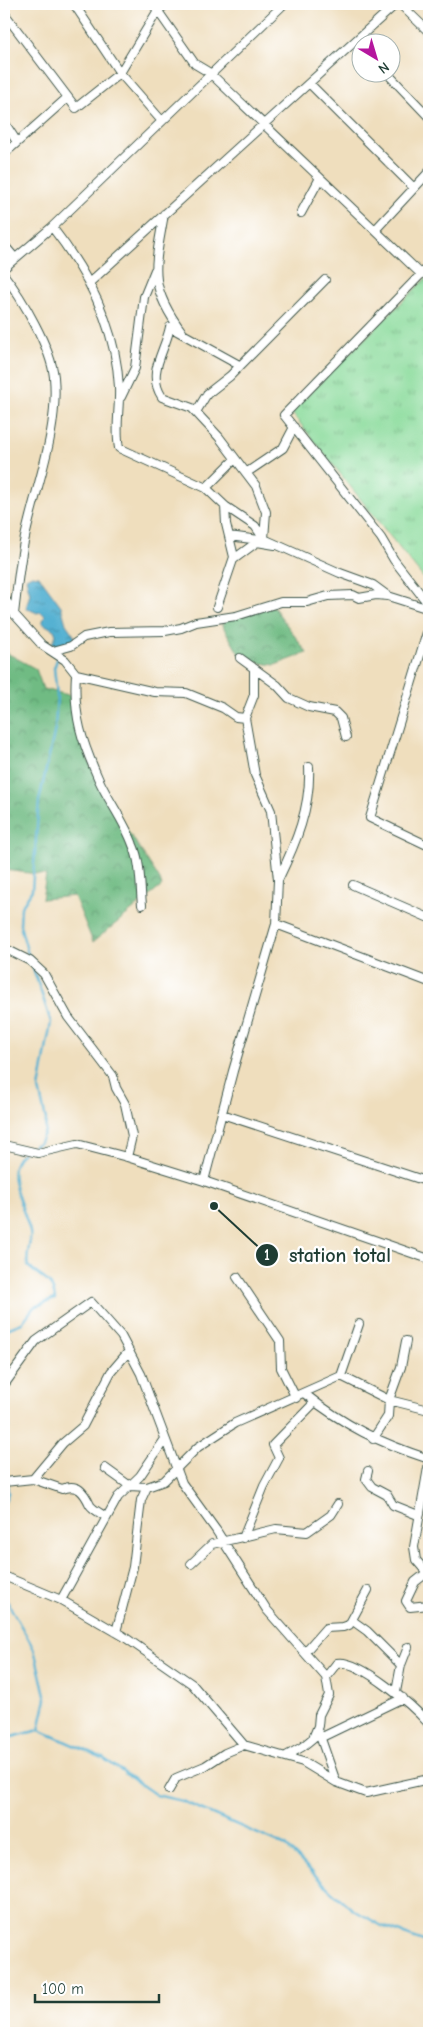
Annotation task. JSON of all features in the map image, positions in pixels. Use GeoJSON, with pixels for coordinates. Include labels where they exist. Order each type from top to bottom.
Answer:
{"type":"FeatureCollection","features":[{"type":"Feature","properties":{"kind":"street"},"geometry":{"type":"LineString","coordinates":[[74,4],[120,73],[160,120]]}},
{"type":"Feature","properties":{"kind":"street"},"geometry":{"type":"LineString","coordinates":[[4,13],[76,108],[120,73],[156,7],[167,4]]}},
{"type":"Feature","properties":{"kind":"street"},"geometry":{"type":"LineString","coordinates":[[4,268],[52,227],[160,120],[284,4]]}},
{"type":"Feature","properties":{"kind":"street"},"geometry":{"type":"LineString","coordinates":[[369,32],[396,4]]}},
{"type":"Feature","properties":{"kind":"street"},"geometry":{"type":"LineString","coordinates":[[400,4],[429,32]]}},
{"type":"Feature","properties":{"kind":"street"},"geometry":{"type":"LineString","coordinates":[[156,7],[195,64],[210,73],[376,229],[421,274]]}},
{"type":"Feature","properties":{"kind":"street"},"geometry":{"type":"LineString","coordinates":[[89,283],[262,123],[308,83],[350,50]]}},
{"type":"Feature","properties":{"kind":"street"},"geometry":{"type":"LineString","coordinates":[[395,82],[429,118]]}},
{"type":"Feature","properties":{"kind":"street"},"geometry":{"type":"LineString","coordinates":[[308,83],[414,188]]}},
{"type":"Feature","properties":{"kind":"street"},"geometry":{"type":"LineString","coordinates":[[4,154],[67,98]]}},
{"type":"Feature","properties":{"kind":"street"},"geometry":{"type":"LineString","coordinates":[[4,122],[17,142]]}},
{"type":"Feature","properties":{"kind":"street"},"geometry":{"type":"LineString","coordinates":[[376,229],[429,172]]}},
{"type":"Feature","properties":{"kind":"street"},"geometry":{"type":"LineString","coordinates":[[301,213],[320,178]]}},
{"type":"Feature","properties":{"kind":"street"},"geometry":{"type":"LineString","coordinates":[[119,402],[135,368],[144,297],[155,270],[164,214]]}},
{"type":"Feature","properties":{"kind":"street"},"geometry":{"type":"LineString","coordinates":[[52,227],[89,283],[102,311],[112,343],[119,387],[119,448],[206,488],[225,506],[255,526],[261,540]]}},
{"type":"Feature","properties":{"kind":"street"},"geometry":{"type":"LineString","coordinates":[[4,245],[15,258]]}},
{"type":"Feature","properties":{"kind":"street"},"geometry":{"type":"LineString","coordinates":[[429,266],[284,415],[381,538],[394,560],[429,605]]}},
{"type":"Feature","properties":{"kind":"street"},"geometry":{"type":"LineString","coordinates":[[155,270],[159,295],[167,312],[184,335]]}},
{"type":"Feature","properties":{"kind":"street"},"geometry":{"type":"LineString","coordinates":[[4,275],[19,294],[41,339],[54,376],[51,433],[24,543],[14,614]]}},
{"type":"Feature","properties":{"kind":"street"},"geometry":{"type":"LineString","coordinates":[[196,412],[207,394],[230,376],[325,280]]}},
{"type":"Feature","properties":{"kind":"street"},"geometry":{"type":"LineString","coordinates":[[234,559],[261,540],[266,512],[256,486],[234,460],[219,437],[192,408],[162,397],[156,384],[156,367],[167,341],[170,327],[239,365]]}},
{"type":"Feature","properties":{"kind":"street"},"geometry":{"type":"LineString","coordinates":[[246,473],[283,448],[294,427]]}},
{"type":"Feature","properties":{"kind":"street"},"geometry":{"type":"LineString","coordinates":[[206,488],[234,460]]}},
{"type":"Feature","properties":{"kind":"street"},"geometry":{"type":"LineString","coordinates":[[217,607],[234,559],[225,506]]}},
{"type":"Feature","properties":{"kind":"street"},"geometry":{"type":"LineString","coordinates":[[229,536],[261,540],[275,545],[373,585],[388,596]]}},
{"type":"Feature","properties":{"kind":"street"},"geometry":{"type":"LineString","coordinates":[[53,651],[72,646],[84,637],[109,632],[141,633],[181,628],[196,622],[222,620],[265,609],[281,602],[306,602],[328,596],[353,596],[359,598],[376,595],[388,596],[429,610]]}},
{"type":"Feature","properties":{"kind":"street"},"geometry":{"type":"LineString","coordinates":[[4,597],[14,614],[42,645],[65,660],[76,674],[155,692],[186,693],[223,708],[236,717],[245,718]]}},
{"type":"Feature","properties":{"kind":"street"},"geometry":{"type":"LineString","coordinates":[[429,626],[370,818],[429,846]]}},
{"type":"Feature","properties":{"kind":"street"},"geometry":{"type":"LineString","coordinates":[[240,658],[277,685],[290,698],[309,707],[335,712],[341,718],[346,737]]}},
{"type":"Feature","properties":{"kind":"street"},"geometry":{"type":"LineString","coordinates":[[204,1181],[233,1071],[276,924],[278,880],[271,811],[255,775],[245,718],[254,695],[254,669]]}},
{"type":"Feature","properties":{"kind":"street"},"geometry":{"type":"LineString","coordinates":[[76,674],[75,696],[80,736],[99,780],[134,845],[138,859],[142,905]]}},
{"type":"Feature","properties":{"kind":"street"},"geometry":{"type":"LineString","coordinates":[[278,880],[298,838],[310,781],[309,767]]}},
{"type":"Feature","properties":{"kind":"street"},"geometry":{"type":"LineString","coordinates":[[353,885],[429,918]]}},
{"type":"Feature","properties":{"kind":"street"},"geometry":{"type":"LineString","coordinates":[[276,924],[429,982]]}},
{"type":"Feature","properties":{"kind":"street"},"geometry":{"type":"LineString","coordinates":[[4,948],[30,962],[44,974],[68,1017],[113,1076],[116,1088],[125,1104],[132,1136],[127,1157]]}},
{"type":"Feature","properties":{"kind":"street"},"geometry":{"type":"LineString","coordinates":[[222,1114],[429,1182]]}},
{"type":"Feature","properties":{"kind":"street"},"geometry":{"type":"LineString","coordinates":[[4,1145],[38,1152],[78,1144],[127,1157],[204,1181],[429,1259]]}},
{"type":"Feature","properties":{"kind":"street"},"geometry":{"type":"LineString","coordinates":[[237,1277],[280,1341],[281,1368],[296,1398]]}},
{"type":"Feature","properties":{"kind":"street"},"geometry":{"type":"LineString","coordinates":[[4,1385],[36,1341],[91,1302],[113,1325],[130,1351],[152,1399],[176,1470],[197,1506],[266,1610],[326,1677],[329,1695],[317,1720],[320,1738],[336,1782]]}},
{"type":"Feature","properties":{"kind":"street"},"geometry":{"type":"LineString","coordinates":[[105,1468],[130,1486],[146,1487],[164,1481],[198,1447],[234,1424],[305,1394],[341,1376],[359,1324]]}},
{"type":"Feature","properties":{"kind":"street"},"geometry":{"type":"LineString","coordinates":[[373,1439],[388,1416],[389,1400],[401,1367],[406,1341]]}},
{"type":"Feature","properties":{"kind":"street"},"geometry":{"type":"LineString","coordinates":[[33,1479],[63,1443],[87,1419],[111,1372],[130,1351]]}},
{"type":"Feature","properties":{"kind":"street"},"geometry":{"type":"LineString","coordinates":[[341,1376],[389,1400],[429,1410]]}},
{"type":"Feature","properties":{"kind":"street"},"geometry":{"type":"LineString","coordinates":[[305,1394],[373,1439],[429,1461],[418,1515],[414,1547],[416,1560],[428,1573],[415,1582],[406,1601],[410,1606],[429,1605]]}},
{"type":"Feature","properties":{"kind":"street"},"geometry":{"type":"LineString","coordinates":[[243,1538],[264,1486],[279,1458],[273,1445],[315,1402]]}},
{"type":"Feature","properties":{"kind":"street"},"geometry":{"type":"LineString","coordinates":[[61,1600],[106,1517],[123,1490],[140,1476],[165,1439]]}},
{"type":"Feature","properties":{"kind":"street"},"geometry":{"type":"LineString","coordinates":[[368,1471],[366,1479],[372,1487],[388,1495],[393,1505],[418,1515]]}},
{"type":"Feature","properties":{"kind":"street"},"geometry":{"type":"LineString","coordinates":[[4,1482],[33,1479],[62,1489],[69,1487],[80,1490],[87,1495],[90,1506],[106,1517]]}},
{"type":"Feature","properties":{"kind":"street"},"geometry":{"type":"LineString","coordinates":[[116,1632],[133,1567],[142,1500],[146,1487]]}},
{"type":"Feature","properties":{"kind":"street"},"geometry":{"type":"LineString","coordinates":[[191,1564],[212,1544],[223,1543],[276,1529],[307,1532],[331,1515],[338,1504]]}},
{"type":"Feature","properties":{"kind":"street"},"geometry":{"type":"LineString","coordinates":[[4,1576],[61,1600],[116,1632],[192,1684],[244,1745],[303,1762],[336,1782],[366,1793],[427,1781]]}},
{"type":"Feature","properties":{"kind":"street"},"geometry":{"type":"LineString","coordinates":[[305,1652],[326,1628],[343,1628],[353,1621],[368,1590]]}},
{"type":"Feature","properties":{"kind":"street"},"geometry":{"type":"LineString","coordinates":[[353,1621],[367,1631],[401,1665]]}},
{"type":"Feature","properties":{"kind":"street"},"geometry":{"type":"LineString","coordinates":[[396,1692],[401,1665],[408,1647]]}},
{"type":"Feature","properties":{"kind":"street"},"geometry":{"type":"LineString","coordinates":[[326,1677],[337,1663],[347,1662],[396,1692],[429,1724]]}},
{"type":"Feature","properties":{"kind":"street"},"geometry":{"type":"LineString","coordinates":[[320,1738],[403,1698]]}},
{"type":"Feature","properties":{"kind":"street"},"geometry":{"type":"LineString","coordinates":[[286,1756],[313,1738],[318,1726]]}},
{"type":"Feature","properties":{"kind":"street"},"geometry":{"type":"LineString","coordinates":[[169,1790],[176,1778],[205,1766],[225,1753],[244,1745]]}},
{"type":"Feature","properties":{"kind":"green space"},"geometry":{"type":"Polygon","coordinates":[[[429,275],[429,585],[291,412],[429,275]]]}},
{"type":"Feature","properties":{"kind":"green space"},"geometry":{"type":"Polygon","coordinates":[[[273,606],[307,653],[275,665],[246,661],[239,654],[221,623],[224,626],[222,620],[273,606]]]}},
{"type":"Feature","properties":{"kind":"green space"},"geometry":{"type":"Polygon","coordinates":[[[4,653],[36,669],[43,689],[73,696],[76,722],[93,770],[104,793],[162,886],[93,942],[74,896],[42,899],[46,875],[4,870],[4,653]]]}},
{"type":"Feature","properties":{"kind":"water"},"geometry":{"type":"Polygon","coordinates":[[[32,575],[39,576],[61,606],[66,624],[75,637],[73,642],[58,648],[52,643],[56,635],[54,630],[42,623],[45,616],[41,612],[37,613],[26,608],[30,594],[26,578],[32,575]]]}},
{"type":"Feature","properties":{"kind":"waterway"},"geometry":{"type":"LineString","coordinates":[[29,958],[20,925],[21,907],[32,890],[39,801],[55,729],[57,695],[54,668],[58,657]]}},
{"type":"Feature","properties":{"kind":"waterway"},"geometry":{"type":"LineString","coordinates":[[30,1149],[40,1142],[45,1131],[46,1120],[39,1089],[51,1022],[33,968]]}},
{"type":"Feature","properties":{"kind":"waterway"},"geometry":{"type":"LineString","coordinates":[[4,1334],[9,1328],[22,1323],[34,1307],[55,1299],[48,1282],[28,1266],[27,1257],[30,1232],[14,1179],[16,1160],[23,1153]]}},
{"type":"Feature","properties":{"kind":"waterway"},"geometry":{"type":"LineString","coordinates":[[4,1413],[9,1425],[4,1446]]}},
{"type":"Feature","properties":{"kind":"waterway"},"geometry":{"type":"LineString","coordinates":[[4,1458],[8,1493],[4,1503]]}},
{"type":"Feature","properties":{"kind":"waterway"},"geometry":{"type":"LineString","coordinates":[[4,1557],[4,1569]]}},
{"type":"Feature","properties":{"kind":"waterway"},"geometry":{"type":"LineString","coordinates":[[4,1596],[34,1649],[46,1699],[39,1730]]}},
{"type":"Feature","properties":{"kind":"waterway"},"geometry":{"type":"LineString","coordinates":[[4,1739],[39,1730],[103,1758],[156,1795],[182,1801],[286,1846],[352,1909],[382,1926],[429,1943]]}},
{"type":"Feature","properties":{"kind":"place","name":"station total"},"geometry":{"type":"Point","coordinates":[214,1206]}}]}
